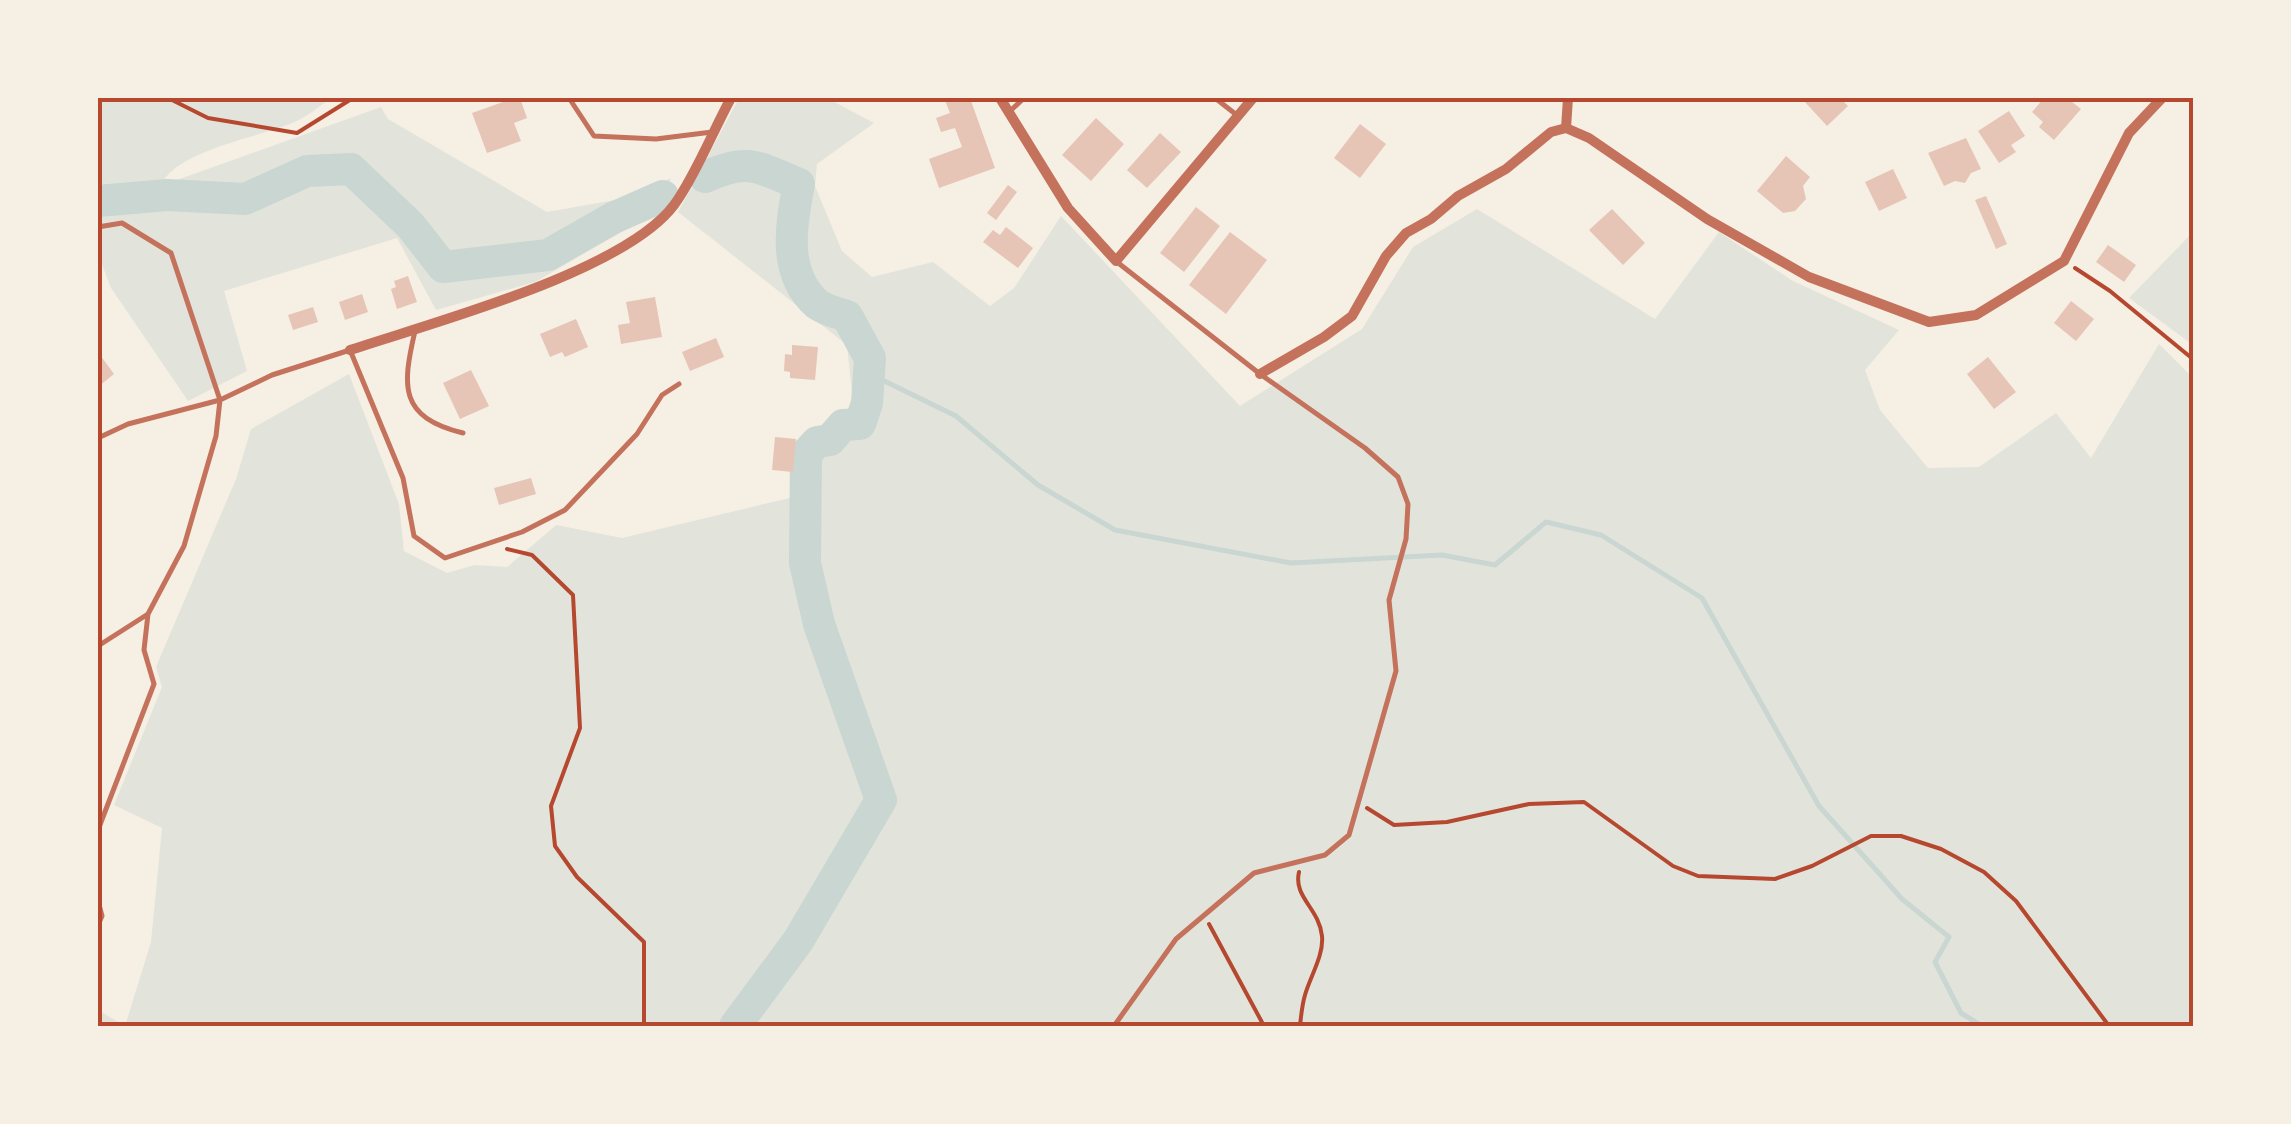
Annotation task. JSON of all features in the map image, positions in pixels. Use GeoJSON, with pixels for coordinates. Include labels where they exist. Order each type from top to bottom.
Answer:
{"type":"FeatureCollection","features":[{"type":"Feature","properties":{"kind":"street"},"geometry":{"type":"LineString","coordinates":[[350,350],[560,280],[635,239],[673,207],[731,98]]}},
{"type":"Feature","properties":{"kind":"street"},"geometry":{"type":"LineString","coordinates":[[1000,98],[1068,208],[1116,261],[1253,98]]}},
{"type":"Feature","properties":{"kind":"street"},"geometry":{"type":"LineString","coordinates":[[1566,128],[1568,98]]}},
{"type":"Feature","properties":{"kind":"street"},"geometry":{"type":"LineString","coordinates":[[1260,374],[1352,316],[1386,256],[1406,232],[1506,169],[1551,132],[1566,128],[1589,138],[1707,219],[1809,277],[1928,322],[1976,315],[2064,260],[2129,133],[2162,98]]}},
{"type":"Feature","properties":{"kind":"lane"},"geometry":{"type":"LineString","coordinates":[[569,98],[594,136],[656,139],[712,132]]}},
{"type":"Feature","properties":{"kind":"lane"},"geometry":{"type":"LineString","coordinates":[[1009,112],[1024,98]]}},
{"type":"Feature","properties":{"kind":"lane"},"geometry":{"type":"LineString","coordinates":[[1215,98],[1238,116]]}},
{"type":"Feature","properties":{"kind":"lane"},"geometry":{"type":"LineString","coordinates":[[98,227],[122,223],[170,253],[220,400],[216,436],[184,546],[148,614],[144,650],[154,684],[98,830]]}},
{"type":"Feature","properties":{"kind":"lane"},"geometry":{"type":"LineString","coordinates":[[1114,1026],[1176,939],[1254,873],[1325,855],[1349,835],[1396,671],[1389,600],[1406,539],[1408,504],[1398,477],[1376,458],[1260,374],[1116,261]]}},
{"type":"Feature","properties":{"kind":"lane"},"geometry":{"type":"LineString","coordinates":[[415,328],[406,391],[416,408],[438,427],[463,433]]}},
{"type":"Feature","properties":{"kind":"lane"},"geometry":{"type":"LineString","coordinates":[[98,438],[128,424],[220,400],[272,376],[350,350],[403,478],[414,536],[445,558],[488,545],[565,510],[637,434],[662,395],[679,384]]}},
{"type":"Feature","properties":{"kind":"lane"},"geometry":{"type":"LineString","coordinates":[[98,646],[148,614]]}},
{"type":"Feature","properties":{"kind":"lane"},"geometry":{"type":"LineString","coordinates":[[98,901],[102,916],[98,925]]}},
{"type":"Feature","properties":{"kind":"path"},"geometry":{"type":"LineString","coordinates":[[168,98],[208,118],[298,133],[352,98]]}},
{"type":"Feature","properties":{"kind":"path"},"geometry":{"type":"LineString","coordinates":[[2064,260],[2110,291],[2194,360]]}},
{"type":"Feature","properties":{"kind":"path"},"geometry":{"type":"LineString","coordinates":[[488,545],[532,554],[573,595],[580,728],[551,806],[555,846],[577,877],[644,942],[644,1026]]}},
{"type":"Feature","properties":{"kind":"path"},"geometry":{"type":"LineString","coordinates":[[1358,802],[1394,825],[1446,822],[1530,804],[1584,802],[1673,866],[1698,876],[1774,879],[1812,866],[1871,836],[1901,836],[1941,849],[1984,872],[2016,901],[2109,1026]]}},
{"type":"Feature","properties":{"kind":"path"},"geometry":{"type":"LineString","coordinates":[[1300,1026],[1304,998],[1322,943],[1320,918],[1302,895],[1297,880],[1302,861]]}},
{"type":"Feature","properties":{"kind":"path"},"geometry":{"type":"LineString","coordinates":[[1204,915],[1264,1026]]}},
{"type":"Feature","properties":{"kind":"shaded area"},"geometry":{"type":"Polygon","coordinates":[[[98,98],[332,98],[297,121],[200,154],[169,174],[160,186],[381,107],[388,119],[547,212],[632,197],[671,178],[658,211],[535,282],[436,310],[397,238],[224,291],[247,371],[188,401],[111,288],[98,254],[98,98]]]}},
{"type":"Feature","properties":{"kind":"shaded area"},"geometry":{"type":"Polygon","coordinates":[[[739,98],[827,98],[874,123],[817,164],[815,186],[842,251],[872,277],[933,262],[990,306],[1014,288],[1061,216],[1240,406],[1362,329],[1413,247],[1477,209],[1655,319],[1719,232],[1793,281],[1899,330],[1865,370],[1880,410],[1928,468],[1979,467],[2056,413],[2091,458],[2159,344],[2193,378],[2193,1026],[125,1026],[151,942],[162,828],[114,805],[162,687],[156,667],[236,479],[251,429],[349,374],[399,504],[404,551],[447,573],[475,565],[507,567],[556,525],[622,538],[798,496],[800,451],[827,425],[854,411],[847,345],[678,212],[739,98]]]}},
{"type":"Feature","properties":{"kind":"shaded area"},"geometry":{"type":"Polygon","coordinates":[[[2194,235],[2193,345],[2129,298],[2194,235]]]}},
{"type":"Feature","properties":{"kind":"shaded area"},"geometry":{"type":"Polygon","coordinates":[[[98,1010],[125,1026],[98,1026],[98,1010]]]}},
{"type":"Feature","properties":{"kind":"building"},"geometry":{"type":"Polygon","coordinates":[[[520,98],[527,118],[514,123],[521,141],[487,153],[472,113],[520,98]]]}},
{"type":"Feature","properties":{"kind":"building"},"geometry":{"type":"Polygon","coordinates":[[[944,98],[970,98],[995,168],[939,188],[929,159],[962,147],[955,128],[941,132],[936,118],[950,113],[944,98]]]}},
{"type":"Feature","properties":{"kind":"building"},"geometry":{"type":"Polygon","coordinates":[[[1840,98],[1848,106],[1827,126],[1804,101],[1840,98]]]}},
{"type":"Feature","properties":{"kind":"building"},"geometry":{"type":"Polygon","coordinates":[[[2044,98],[2067,98],[2081,109],[2054,140],[2039,127],[2043,122],[2032,112],[2044,98]]]}},
{"type":"Feature","properties":{"kind":"building"},"geometry":{"type":"Polygon","coordinates":[[[2009,111],[2025,136],[2011,145],[2016,152],[1999,163],[1978,131],[2009,111]]]}},
{"type":"Feature","properties":{"kind":"building"},"geometry":{"type":"Polygon","coordinates":[[[1096,118],[1124,144],[1091,181],[1062,155],[1096,118]]]}},
{"type":"Feature","properties":{"kind":"building"},"geometry":{"type":"Polygon","coordinates":[[[1360,124],[1386,144],[1360,178],[1334,158],[1360,124]]]}},
{"type":"Feature","properties":{"kind":"building"},"geometry":{"type":"Polygon","coordinates":[[[1160,133],[1181,152],[1147,188],[1127,170],[1160,133]]]}},
{"type":"Feature","properties":{"kind":"building"},"geometry":{"type":"Polygon","coordinates":[[[1966,138],[1981,169],[1971,173],[1965,183],[1955,181],[1944,186],[1928,153],[1966,138]]]}},
{"type":"Feature","properties":{"kind":"building"},"geometry":{"type":"Polygon","coordinates":[[[1786,156],[1810,177],[1803,186],[1806,199],[1795,211],[1783,213],[1757,191],[1786,156]]]}},
{"type":"Feature","properties":{"kind":"building"},"geometry":{"type":"Polygon","coordinates":[[[1893,169],[1907,198],[1879,211],[1865,182],[1893,169]]]}},
{"type":"Feature","properties":{"kind":"building"},"geometry":{"type":"Polygon","coordinates":[[[1008,185],[1017,192],[996,220],[987,213],[1008,185]]]}},
{"type":"Feature","properties":{"kind":"building"},"geometry":{"type":"Polygon","coordinates":[[[1986,196],[2007,244],[1996,249],[1975,200],[1986,196]]]}},
{"type":"Feature","properties":{"kind":"building"},"geometry":{"type":"Polygon","coordinates":[[[1196,207],[1220,226],[1184,272],[1160,253],[1196,207]]]}},
{"type":"Feature","properties":{"kind":"building"},"geometry":{"type":"Polygon","coordinates":[[[1612,209],[1645,243],[1623,265],[1589,230],[1612,209]]]}},
{"type":"Feature","properties":{"kind":"building"},"geometry":{"type":"Polygon","coordinates":[[[1006,227],[1033,248],[1018,268],[983,242],[993,230],[1000,235],[1006,227]]]}},
{"type":"Feature","properties":{"kind":"building"},"geometry":{"type":"Polygon","coordinates":[[[1230,232],[1267,260],[1226,314],[1189,285],[1230,232]]]}},
{"type":"Feature","properties":{"kind":"building"},"geometry":{"type":"Polygon","coordinates":[[[2108,245],[2136,265],[2124,282],[2096,262],[2108,245]]]}},
{"type":"Feature","properties":{"kind":"building"},"geometry":{"type":"Polygon","coordinates":[[[408,276],[417,302],[397,309],[391,289],[396,287],[394,281],[408,276]]]}},
{"type":"Feature","properties":{"kind":"building"},"geometry":{"type":"Polygon","coordinates":[[[362,294],[368,312],[345,320],[339,302],[362,294]]]}},
{"type":"Feature","properties":{"kind":"building"},"geometry":{"type":"Polygon","coordinates":[[[655,297],[662,337],[621,344],[618,325],[630,323],[626,302],[655,297]]]}},
{"type":"Feature","properties":{"kind":"building"},"geometry":{"type":"Polygon","coordinates":[[[2071,301],[2094,319],[2076,341],[2054,323],[2071,301]]]}},
{"type":"Feature","properties":{"kind":"building"},"geometry":{"type":"Polygon","coordinates":[[[313,307],[318,322],[293,330],[288,315],[313,307]]]}},
{"type":"Feature","properties":{"kind":"building"},"geometry":{"type":"Polygon","coordinates":[[[576,319],[588,347],[565,357],[562,352],[550,357],[540,334],[576,319]]]}},
{"type":"Feature","properties":{"kind":"building"},"geometry":{"type":"Polygon","coordinates":[[[716,338],[724,357],[690,371],[682,352],[716,338]]]}},
{"type":"Feature","properties":{"kind":"building"},"geometry":{"type":"Polygon","coordinates":[[[792,345],[818,347],[815,380],[790,378],[790,372],[784,371],[785,354],[792,355],[792,345]]]}},
{"type":"Feature","properties":{"kind":"building"},"geometry":{"type":"Polygon","coordinates":[[[98,352],[114,374],[98,387],[98,352]]]}},
{"type":"Feature","properties":{"kind":"building"},"geometry":{"type":"Polygon","coordinates":[[[1988,357],[2016,392],[1994,409],[1967,374],[1988,357]]]}},
{"type":"Feature","properties":{"kind":"building"},"geometry":{"type":"Polygon","coordinates":[[[471,370],[489,406],[460,419],[443,383],[471,370]]]}},
{"type":"Feature","properties":{"kind":"building"},"geometry":{"type":"Polygon","coordinates":[[[775,437],[796,439],[793,472],[772,470],[775,437]]]}},
{"type":"Feature","properties":{"kind":"building"},"geometry":{"type":"Polygon","coordinates":[[[531,478],[536,494],[499,505],[494,488],[531,478]]]}},
{"type":"Feature","properties":{"kind":"waterway"},"geometry":{"type":"LineString","coordinates":[[705,177],[743,166],[799,184],[792,231],[798,278],[817,304],[847,316],[870,358],[867,403],[860,424],[843,425],[830,440],[817,442],[806,454],[805,563],[819,624],[881,800],[798,941],[735,1026]]}},
{"type":"Feature","properties":{"kind":"waterway"},"geometry":{"type":"LineString","coordinates":[[98,201],[167,195],[245,199],[307,171],[351,169],[411,226],[443,267],[548,255],[613,218],[663,196]]}},
{"type":"Feature","properties":{"kind":"waterway"},"geometry":{"type":"LineString","coordinates":[[868,373],[956,416],[1038,485],[1115,530],[1291,563],[1442,555],[1495,565],[1546,522],[1601,535],[1702,598],[1819,806],[1902,899],[1949,937],[1935,962],[1961,1013],[1982,1026]]}}]}
